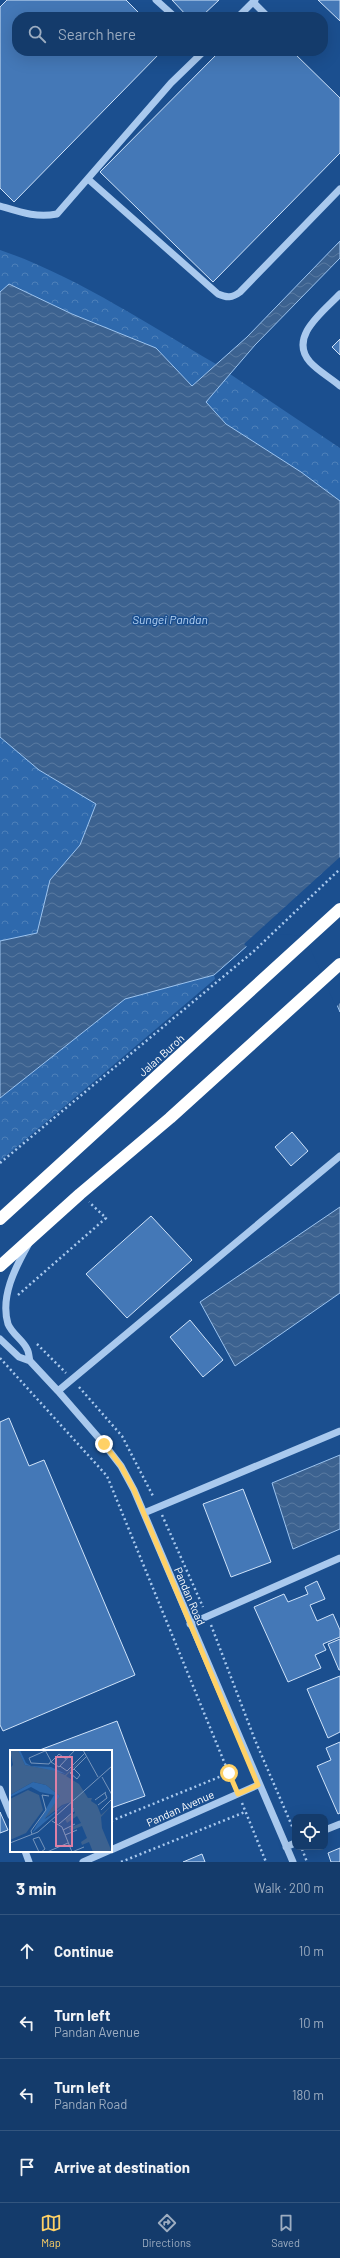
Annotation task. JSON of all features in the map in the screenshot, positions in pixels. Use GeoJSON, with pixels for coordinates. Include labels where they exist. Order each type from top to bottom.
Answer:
{"type":"FeatureCollection","features":[{"type":"Feature","properties":{"kind":"highway","name":"Jalan Buroh"},"geometry":{"type":"LineString","coordinates":[[0,1219],[340,909]]}},
{"type":"Feature","properties":{"kind":"highway"},"geometry":{"type":"LineString","coordinates":[[0,1266],[34,1234],[170,1118],[340,964]]}},
{"type":"Feature","properties":{"kind":"street"},"geometry":{"type":"LineString","coordinates":[[156,0],[169,12]]}},
{"type":"Feature","properties":{"kind":"street"},"geometry":{"type":"LineString","coordinates":[[243,12],[254,1],[264,12]]}},
{"type":"Feature","properties":{"kind":"street"},"geometry":{"type":"LineString","coordinates":[[0,206],[31,216],[57,214],[171,83],[199,56]]}},
{"type":"Feature","properties":{"kind":"street"},"geometry":{"type":"LineString","coordinates":[[88,179],[218,294],[226,297],[234,296],[240,292],[340,189]]}},
{"type":"Feature","properties":{"kind":"street"},"geometry":{"type":"LineString","coordinates":[[340,294],[310,325],[303,337],[302,346],[311,363],[340,386]]}},
{"type":"Feature","properties":{"kind":"street"},"geometry":{"type":"LineString","coordinates":[[58,1391],[340,1156]]}},
{"type":"Feature","properties":{"kind":"street","name":"Pandan Road"},"geometry":{"type":"LineString","coordinates":[[30,1361],[27,1349],[8,1325],[6,1313],[12,1275],[34,1234]]}},
{"type":"Feature","properties":{"kind":"street","name":"Pandan Road"},"geometry":{"type":"LineString","coordinates":[[0,1339],[19,1357],[30,1361],[58,1391],[121,1466],[144,1513],[258,1785],[293,1862]]}},
{"type":"Feature","properties":{"kind":"street"},"geometry":{"type":"LineString","coordinates":[[144,1513],[340,1431]]}},
{"type":"Feature","properties":{"kind":"street"},"geometry":{"type":"LineString","coordinates":[[190,1624],[340,1558]]}},
{"type":"Feature","properties":{"kind":"street","name":"Pandan Avenue"},"geometry":{"type":"LineString","coordinates":[[112,1850],[258,1785]]}},
{"type":"Feature","properties":{"kind":"street"},"geometry":{"type":"LineString","coordinates":[[0,1789],[10,1814]]}},
{"type":"Feature","properties":{"kind":"street"},"geometry":{"type":"LineString","coordinates":[[328,1829],[340,1824]]}},
{"type":"Feature","properties":{"kind":"street"},"geometry":{"type":"LineString","coordinates":[[286,1847],[292,1844]]}},
{"type":"Feature","properties":{"kind":"street"},"geometry":{"type":"LineString","coordinates":[[25,1852],[29,1862]]}},
{"type":"Feature","properties":{"kind":"street"},"geometry":{"type":"LineString","coordinates":[[83,1862],[106,1852]]}},
{"type":"Feature","properties":{"kind":"path"},"geometry":{"type":"LineString","coordinates":[[0,1163],[254,951],[340,869]]}},
{"type":"Feature","properties":{"kind":"path"},"geometry":{"type":"LineString","coordinates":[[15,1301],[20,1293],[56,1264],[106,1218],[80,1194]]}},
{"type":"Feature","properties":{"kind":"path"},"geometry":{"type":"LineString","coordinates":[[0,1358],[107,1476],[266,1862]]}},
{"type":"Feature","properties":{"kind":"path"},"geometry":{"type":"LineString","coordinates":[[112,1822],[229,1773]]}},
{"type":"Feature","properties":{"kind":"path"},"geometry":{"type":"LineString","coordinates":[[121,1862],[245,1812]]}},
{"type":"Feature","properties":{"kind":"path"},"geometry":{"type":"LineString","coordinates":[[302,1850],[307,1862]]}},
{"type":"Feature","properties":{"kind":"green space"},"geometry":{"type":"Polygon","coordinates":[[[0,250],[28,260],[83,287],[138,317],[216,364],[192,386],[156,348],[72,314],[9,284],[0,292],[0,250]]]}},
{"type":"Feature","properties":{"kind":"green space"},"geometry":{"type":"Polygon","coordinates":[[[230,374],[340,448],[340,501],[301,472],[226,424],[206,402],[230,374]]]}},
{"type":"Feature","properties":{"kind":"green space"},"geometry":{"type":"Polygon","coordinates":[[[0,737],[39,770],[96,804],[80,845],[50,880],[37,933],[0,941],[0,737]]]}},
{"type":"Feature","properties":{"kind":"green space"},"geometry":{"type":"Polygon","coordinates":[[[214,975],[215,979],[0,1161],[0,1098],[125,999],[214,975]]]}},
{"type":"Feature","properties":{"kind":"water","name":"Sungei Pandan"},"geometry":{"type":"Polygon","coordinates":[[[340,241],[340,258],[255,345],[206,402],[226,424],[301,472],[340,501],[340,1012],[307,934],[264,931],[214,975],[125,999],[0,1098],[0,941],[37,933],[50,880],[80,845],[96,804],[39,770],[0,737],[0,292],[9,284],[72,314],[156,348],[192,386],[247,337],[340,241]]]}},
{"type":"Feature","properties":{"kind":"water"},"geometry":{"type":"Polygon","coordinates":[[[340,1207],[340,1293],[235,1366],[200,1302],[340,1207]]]}},
{"type":"Feature","properties":{"kind":"water"},"geometry":{"type":"Polygon","coordinates":[[[340,1455],[340,1529],[293,1549],[272,1483],[340,1455]]]}},
{"type":"Feature","properties":{"kind":"pier"},"geometry":{"type":"Polygon","coordinates":[[[340,857],[340,1003],[336,1007],[305,936],[265,933],[248,948],[244,944],[340,857]]]}},
{"type":"Feature","properties":{"kind":"building"},"geometry":{"type":"Polygon","coordinates":[[[7,0],[126,0],[138,12],[12,12],[12,56],[157,56],[14,202],[0,188],[0,7],[7,0]]]}},
{"type":"Feature","properties":{"kind":"building"},"geometry":{"type":"Polygon","coordinates":[[[172,0],[219,0],[206,12],[183,12],[172,0]]]}},
{"type":"Feature","properties":{"kind":"building"},"geometry":{"type":"Polygon","coordinates":[[[318,0],[340,0],[340,21],[318,0]]]}},
{"type":"Feature","properties":{"kind":"building"},"geometry":{"type":"Polygon","coordinates":[[[215,56],[297,56],[340,98],[340,153],[213,282],[100,172],[215,56]]]}},
{"type":"Feature","properties":{"kind":"building"},"geometry":{"type":"Polygon","coordinates":[[[340,339],[340,355],[332,347],[340,339]]]}},
{"type":"Feature","properties":{"kind":"building"},"geometry":{"type":"Polygon","coordinates":[[[292,1132],[308,1151],[291,1166],[275,1147],[292,1132]]]}},
{"type":"Feature","properties":{"kind":"building"},"geometry":{"type":"Polygon","coordinates":[[[151,1216],[192,1260],[127,1318],[86,1274],[151,1216]]]}},
{"type":"Feature","properties":{"kind":"building"},"geometry":{"type":"Polygon","coordinates":[[[190,1320],[223,1360],[203,1377],[170,1337],[190,1320]]]}},
{"type":"Feature","properties":{"kind":"building"},"geometry":{"type":"Polygon","coordinates":[[[9,1418],[29,1466],[44,1460],[135,1675],[3,1731],[0,1725],[0,1422],[9,1418]]]}},
{"type":"Feature","properties":{"kind":"building"},"geometry":{"type":"Polygon","coordinates":[[[243,1489],[271,1562],[231,1577],[203,1504],[243,1489]]]}},
{"type":"Feature","properties":{"kind":"building"},"geometry":{"type":"Polygon","coordinates":[[[317,1581],[325,1599],[310,1605],[317,1621],[333,1614],[340,1630],[340,1637],[323,1644],[326,1650],[315,1655],[321,1668],[288,1682],[254,1607],[284,1594],[288,1602],[308,1594],[305,1587],[317,1581]]]}},
{"type":"Feature","properties":{"kind":"building"},"geometry":{"type":"Polygon","coordinates":[[[340,1639],[340,1670],[339,1670],[328,1644],[340,1639]]]}},
{"type":"Feature","properties":{"kind":"building"},"geometry":{"type":"Polygon","coordinates":[[[340,1676],[340,1732],[328,1738],[307,1689],[340,1676]]]}},
{"type":"Feature","properties":{"kind":"building"},"geometry":{"type":"Polygon","coordinates":[[[117,1721],[145,1796],[112,1808],[112,1750],[40,1750],[117,1721]]]}},
{"type":"Feature","properties":{"kind":"building"},"geometry":{"type":"Polygon","coordinates":[[[340,1742],[340,1813],[338,1814],[317,1766],[331,1760],[326,1748],[340,1742]]]}},
{"type":"Feature","properties":{"kind":"building"},"geometry":{"type":"Polygon","coordinates":[[[0,1812],[8,1830],[0,1833],[0,1812]]]}},
{"type":"Feature","properties":{"kind":"building"},"geometry":{"type":"Polygon","coordinates":[[[340,1848],[340,1862],[331,1862],[328,1853],[340,1848]]]}},
{"type":"Feature","properties":{"kind":"building"},"geometry":{"type":"Polygon","coordinates":[[[202,1854],[205,1862],[183,1862],[202,1854]]]}},
{"type":"Feature","properties":{"kind":"route"},"geometry":{"type":"LineString","coordinates":[[104,1444],[121,1466],[134,1490],[258,1785],[238,1794],[229,1773]]}}]}
